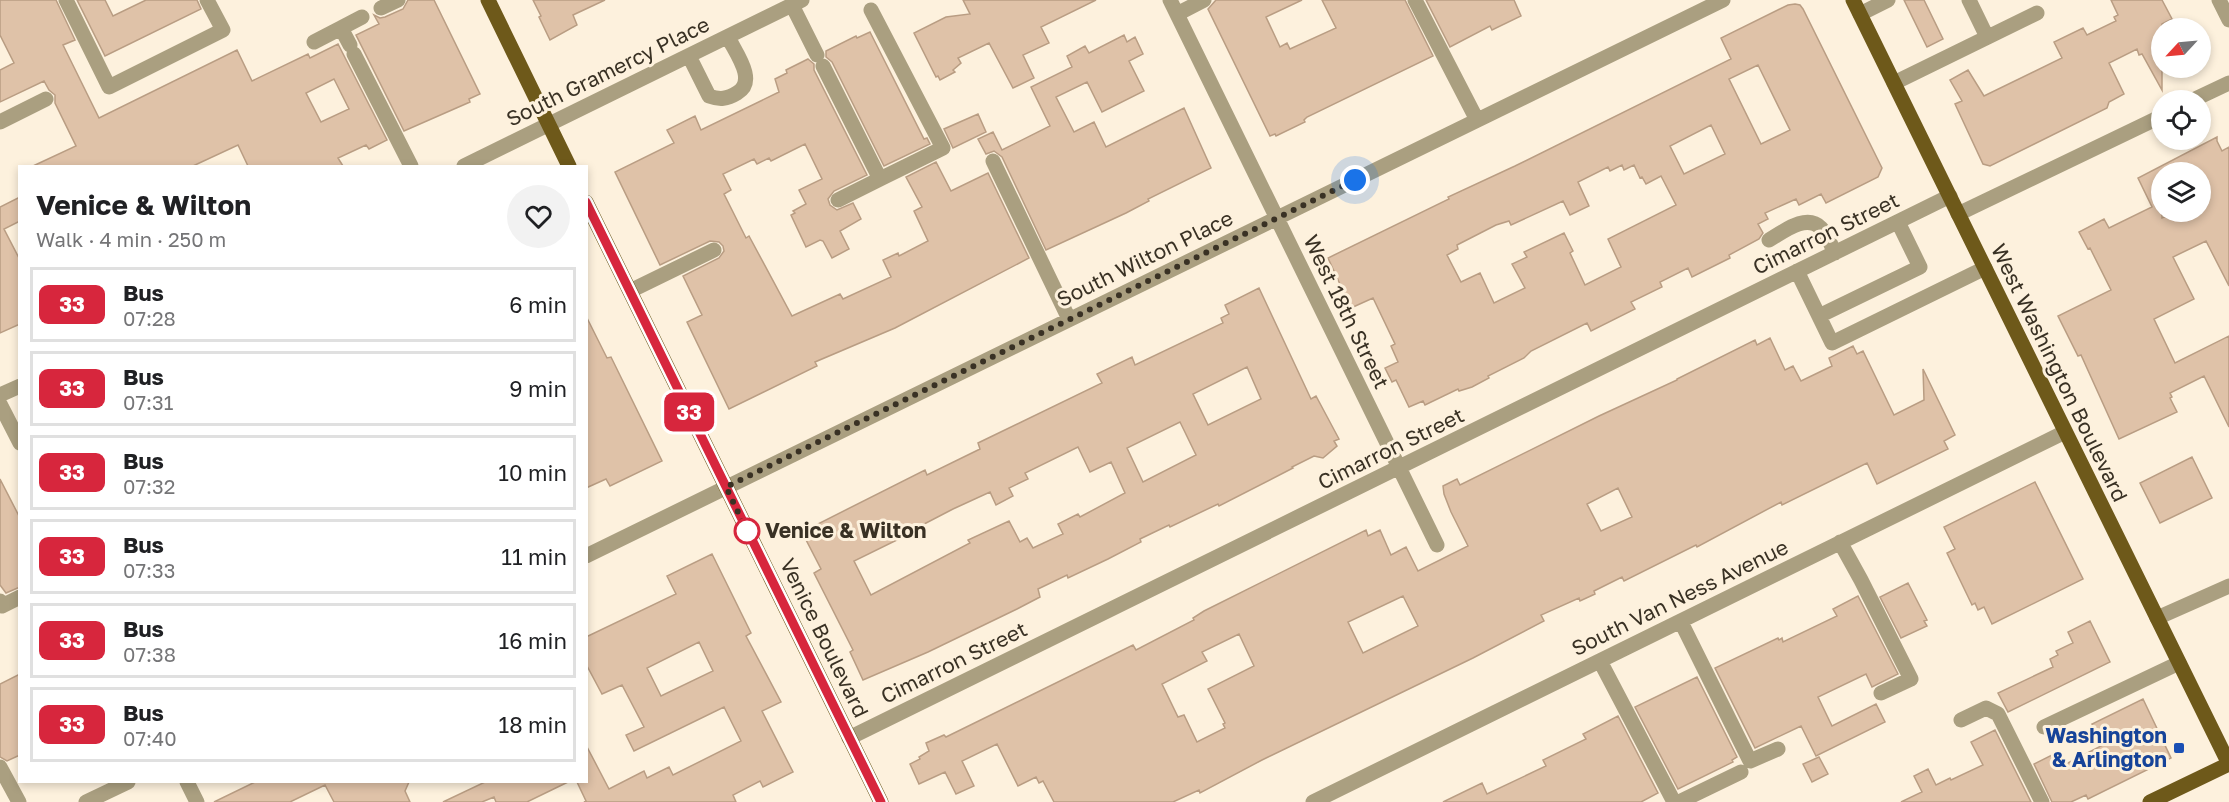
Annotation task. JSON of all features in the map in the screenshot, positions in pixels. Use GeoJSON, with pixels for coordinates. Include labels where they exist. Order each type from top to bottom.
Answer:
{"type":"FeatureCollection","features":[{"type":"Feature","properties":{"kind":"main road"},"geometry":{"type":"LineString","coordinates":[[488,0],[568,165]]}},
{"type":"Feature","properties":{"kind":"main road","name":"West Washington Boulevard"},"geometry":{"type":"LineString","coordinates":[[1853,0],[2229,764]]}},
{"type":"Feature","properties":{"kind":"main road","name":"Venice Boulevard"},"geometry":{"type":"LineString","coordinates":[[588,206],[849,738],[876,800]]}},
{"type":"Feature","properties":{"kind":"main road"},"geometry":{"type":"LineString","coordinates":[[2150,802],[2229,764]]}},
{"type":"Feature","properties":{"kind":"street"},"geometry":{"type":"LineString","coordinates":[[66,0],[109,87],[223,30],[207,0]]}},
{"type":"Feature","properties":{"kind":"street"},"geometry":{"type":"LineString","coordinates":[[381,8],[398,0]]}},
{"type":"Feature","properties":{"kind":"street"},"geometry":{"type":"LineString","coordinates":[[1173,7],[1204,0]]}},
{"type":"Feature","properties":{"kind":"street"},"geometry":{"type":"LineString","coordinates":[[1415,0],[1477,120]]}},
{"type":"Feature","properties":{"kind":"street","name":"South Wilton Place"},"geometry":{"type":"LineString","coordinates":[[588,554],[1723,0]]}},
{"type":"Feature","properties":{"kind":"street"},"geometry":{"type":"LineString","coordinates":[[1860,14],[1888,0]]}},
{"type":"Feature","properties":{"kind":"street"},"geometry":{"type":"LineString","coordinates":[[1969,0],[1987,37]]}},
{"type":"Feature","properties":{"kind":"street"},"geometry":{"type":"LineString","coordinates":[[2219,0],[2229,20]]}},
{"type":"Feature","properties":{"kind":"street"},"geometry":{"type":"LineString","coordinates":[[797,2],[820,60],[880,179]]}},
{"type":"Feature","properties":{"kind":"street","name":"South Gramercy Place"},"geometry":{"type":"LineString","coordinates":[[466,165],[797,2]]}},
{"type":"Feature","properties":{"kind":"street","name":"West 18th Street"},"geometry":{"type":"LineString","coordinates":[[1173,7],[1437,545]]}},
{"type":"Feature","properties":{"kind":"street"},"geometry":{"type":"LineString","coordinates":[[838,200],[943,148],[871,10]]}},
{"type":"Feature","properties":{"kind":"street"},"geometry":{"type":"LineString","coordinates":[[1894,83],[2037,13]]}},
{"type":"Feature","properties":{"kind":"street"},"geometry":{"type":"LineString","coordinates":[[314,42],[362,17]]}},
{"type":"Feature","properties":{"kind":"street"},"geometry":{"type":"LineString","coordinates":[[341,28],[410,165]]}},
{"type":"Feature","properties":{"kind":"street"},"geometry":{"type":"LineString","coordinates":[[688,56],[709,96],[719,99],[732,96],[743,90],[747,80],[744,68],[728,37]]}},
{"type":"Feature","properties":{"kind":"street"},"geometry":{"type":"LineString","coordinates":[[2211,92],[2229,83]]}},
{"type":"Feature","properties":{"kind":"street"},"geometry":{"type":"LineString","coordinates":[[0,122],[46,99]]}},
{"type":"Feature","properties":{"kind":"street"},"geometry":{"type":"LineString","coordinates":[[1958,214],[2151,121]]}},
{"type":"Feature","properties":{"kind":"street"},"geometry":{"type":"LineString","coordinates":[[993,161],[1069,319]]}},
{"type":"Feature","properties":{"kind":"street","name":"Cimarron Street"},"geometry":{"type":"LineString","coordinates":[[849,738],[1950,196]]}},
{"type":"Feature","properties":{"kind":"street"},"geometry":{"type":"LineString","coordinates":[[1769,240],[1800,222],[1814,223],[1822,229],[1835,253]]}},
{"type":"Feature","properties":{"kind":"street"},"geometry":{"type":"LineString","coordinates":[[1819,316],[1920,267],[1898,222]]}},
{"type":"Feature","properties":{"kind":"street"},"geometry":{"type":"LineString","coordinates":[[630,291],[714,250]]}},
{"type":"Feature","properties":{"kind":"street"},"geometry":{"type":"LineString","coordinates":[[1797,271],[1832,343],[1985,268]]}},
{"type":"Feature","properties":{"kind":"street"},"geometry":{"type":"LineString","coordinates":[[0,395],[18,387]]}},
{"type":"Feature","properties":{"kind":"street"},"geometry":{"type":"LineString","coordinates":[[0,404],[18,439]]}},
{"type":"Feature","properties":{"kind":"street","name":"South Van Ness Avenue"},"geometry":{"type":"LineString","coordinates":[[1313,802],[2065,432]]}},
{"type":"Feature","properties":{"kind":"street"},"geometry":{"type":"LineString","coordinates":[[1840,542],[1862,580],[1911,679],[1881,693]]}},
{"type":"Feature","properties":{"kind":"street"},"geometry":{"type":"LineString","coordinates":[[2157,618],[2229,586]]}},
{"type":"Feature","properties":{"kind":"street"},"geometry":{"type":"LineString","coordinates":[[0,601],[2,606],[18,598]]}},
{"type":"Feature","properties":{"kind":"street"},"geometry":{"type":"LineString","coordinates":[[1681,622],[1750,761],[1778,749]]}},
{"type":"Feature","properties":{"kind":"street"},"geometry":{"type":"LineString","coordinates":[[1600,661],[1674,802]]}},
{"type":"Feature","properties":{"kind":"street"},"geometry":{"type":"LineString","coordinates":[[2044,727],[2179,663]]}},
{"type":"Feature","properties":{"kind":"street"},"geometry":{"type":"LineString","coordinates":[[1961,720],[1986,708],[1998,714],[2042,802]]}},
{"type":"Feature","properties":{"kind":"street"},"geometry":{"type":"LineString","coordinates":[[0,766],[19,802]]}},
{"type":"Feature","properties":{"kind":"street"},"geometry":{"type":"LineString","coordinates":[[1679,802],[1741,772]]}},
{"type":"Feature","properties":{"kind":"street"},"geometry":{"type":"LineString","coordinates":[[86,802],[126,783]]}},
{"type":"Feature","properties":{"kind":"street"},"geometry":{"type":"LineString","coordinates":[[188,783],[197,802]]}},
{"type":"Feature","properties":{"kind":"building"},"geometry":{"type":"Polygon","coordinates":[[[0,0],[56,0],[75,40],[63,45],[99,118],[237,50],[252,81],[308,54],[310,58],[338,44],[387,140],[369,149],[366,145],[338,158],[342,165],[248,165],[238,145],[195,165],[35,165],[76,146],[55,103],[55,95],[44,81],[0,102],[0,70],[14,63],[0,35],[0,0]],[[334,79],[306,93],[321,122],[349,109],[334,79]]]}},
{"type":"Feature","properties":{"kind":"building"},"geometry":{"type":"Polygon","coordinates":[[[77,0],[105,0],[113,16],[146,0],[197,0],[201,9],[105,56],[77,0]]]}},
{"type":"Feature","properties":{"kind":"building"},"geometry":{"type":"Polygon","coordinates":[[[408,0],[434,0],[480,94],[469,99],[470,102],[404,131],[356,35],[379,24],[374,15],[380,18],[385,17],[403,9],[408,0]]]}},
{"type":"Feature","properties":{"kind":"building"},"geometry":{"type":"Polygon","coordinates":[[[533,0],[605,0],[573,15],[577,25],[550,40],[533,0]]]}},
{"type":"Feature","properties":{"kind":"building"},"geometry":{"type":"Polygon","coordinates":[[[963,0],[1096,0],[1041,27],[1049,43],[1023,55],[1034,78],[1013,88],[989,43],[958,58],[961,63],[953,70],[955,72],[940,80],[938,76],[936,77],[914,33],[946,17],[970,14],[963,0]]]}},
{"type":"Feature","properties":{"kind":"building"},"geometry":{"type":"Polygon","coordinates":[[[1216,0],[1302,0],[1266,17],[1280,47],[1287,43],[1290,49],[1336,28],[1322,0],[1405,0],[1433,56],[1307,117],[1305,122],[1276,136],[1275,134],[1270,136],[1208,9],[1216,0]]]}},
{"type":"Feature","properties":{"kind":"building"},"geometry":{"type":"Polygon","coordinates":[[[1426,0],[1514,0],[1521,16],[1492,30],[1490,26],[1450,47],[1426,0]]]}},
{"type":"Feature","properties":{"kind":"building"},"geometry":{"type":"Polygon","coordinates":[[[1904,0],[1924,0],[1943,39],[1927,47],[1904,0]]]}},
{"type":"Feature","properties":{"kind":"building"},"geometry":{"type":"Polygon","coordinates":[[[2111,0],[2162,0],[2171,18],[2151,18],[2151,70],[2137,49],[2109,63],[2124,94],[2109,102],[2107,108],[1990,166],[1983,164],[1955,104],[1962,101],[1950,80],[1968,70],[1984,96],[2062,58],[2054,42],[2083,28],[2087,35],[2116,21],[2114,17],[2118,15],[2111,0]]]}},
{"type":"Feature","properties":{"kind":"building"},"geometry":{"type":"Polygon","coordinates":[[[1788,5],[1800,5],[1803,9],[1882,168],[1878,177],[1826,203],[1821,194],[1799,205],[1796,199],[1765,213],[1768,219],[1758,224],[1763,233],[1759,239],[1729,255],[1730,258],[1692,277],[1688,268],[1660,282],[1662,287],[1631,302],[1635,309],[1591,331],[1587,323],[1531,351],[1524,358],[1488,376],[1489,378],[1472,387],[1459,391],[1458,389],[1425,405],[1423,401],[1409,407],[1396,380],[1392,382],[1385,368],[1398,362],[1391,346],[1395,344],[1373,298],[1351,308],[1328,258],[1731,59],[1721,38],[1788,5]],[[1758,65],[1729,79],[1761,144],[1790,130],[1758,65]],[[1711,125],[1670,146],[1684,174],[1725,154],[1711,125]],[[1622,165],[1610,171],[1608,167],[1578,182],[1589,206],[1570,215],[1563,201],[1511,225],[1509,221],[1496,225],[1457,245],[1458,249],[1447,255],[1461,282],[1480,273],[1494,303],[1525,288],[1512,264],[1527,257],[1524,252],[1564,233],[1573,251],[1570,253],[1585,285],[1621,267],[1608,239],[1676,205],[1661,176],[1646,184],[1642,177],[1640,178],[1634,165],[1624,170],[1622,165]]]}},
{"type":"Feature","properties":{"kind":"building"},"geometry":{"type":"Polygon","coordinates":[[[870,32],[924,139],[927,138],[930,144],[884,166],[832,62],[826,57],[826,51],[856,36],[857,38],[870,32]]]}},
{"type":"Feature","properties":{"kind":"building"},"geometry":{"type":"Polygon","coordinates":[[[1124,35],[1127,42],[1135,37],[1143,54],[1129,61],[1144,91],[1102,112],[1087,82],[1056,97],[1074,132],[1094,122],[1106,147],[1184,108],[1211,168],[1148,199],[1149,201],[1126,213],[1046,250],[1002,157],[994,151],[986,154],[978,139],[993,132],[1002,150],[1050,126],[1031,87],[1072,67],[1067,56],[1085,46],[1089,53],[1124,35]]]}},
{"type":"Feature","properties":{"kind":"building"},"geometry":{"type":"Polygon","coordinates":[[[808,59],[814,64],[814,70],[867,175],[834,191],[828,199],[830,205],[837,210],[853,203],[861,219],[840,231],[849,249],[832,258],[823,241],[820,240],[806,247],[791,215],[795,213],[793,211],[806,204],[799,190],[822,179],[805,144],[771,161],[769,158],[757,164],[754,159],[723,174],[731,190],[724,194],[746,238],[749,236],[792,316],[840,294],[843,299],[891,277],[883,260],[898,253],[899,256],[928,241],[914,211],[922,207],[906,177],[936,162],[951,191],[988,173],[1029,258],[895,328],[815,362],[817,366],[729,409],[687,322],[702,315],[683,276],[719,258],[724,251],[723,246],[719,242],[710,241],[660,265],[615,172],[674,143],[667,130],[695,116],[701,130],[779,92],[775,79],[787,73],[786,70],[808,59]]]}},
{"type":"Feature","properties":{"kind":"building"},"geometry":{"type":"Polygon","coordinates":[[[2155,78],[2162,78],[2162,90],[2155,78]]]}},
{"type":"Feature","properties":{"kind":"building"},"geometry":{"type":"Polygon","coordinates":[[[978,114],[986,132],[953,148],[944,129],[978,114]]]}},
{"type":"Feature","properties":{"kind":"building"},"geometry":{"type":"Polygon","coordinates":[[[2217,137],[2222,151],[2229,147],[2229,286],[2206,241],[2173,257],[2194,299],[2154,319],[2175,363],[2229,336],[2229,427],[2204,376],[2170,393],[2177,412],[2119,439],[2081,355],[2078,356],[2058,316],[2111,290],[2090,248],[2088,249],[2079,232],[2104,219],[2109,228],[2151,207],[2151,222],[2211,222],[2211,162],[2169,162],[2192,150],[2211,150],[2211,140],[2217,137]]]}},
{"type":"Feature","properties":{"kind":"building"},"geometry":{"type":"Polygon","coordinates":[[[2151,171],[2151,205],[2138,178],[2151,171]]]}},
{"type":"Feature","properties":{"kind":"building"},"geometry":{"type":"Polygon","coordinates":[[[18,198],[18,222],[4,229],[18,256],[18,325],[0,333],[0,207],[18,198]]]}},
{"type":"Feature","properties":{"kind":"building"},"geometry":{"type":"Polygon","coordinates":[[[1259,288],[1311,399],[1316,396],[1339,439],[1334,441],[1337,446],[1323,458],[1314,456],[1219,506],[1218,504],[1170,527],[1169,525],[1140,539],[1141,542],[1108,559],[1038,589],[1040,597],[1017,609],[863,680],[850,652],[853,650],[814,573],[821,569],[802,532],[925,470],[927,475],[980,449],[978,443],[1102,383],[1097,374],[1132,357],[1135,365],[1223,323],[1221,318],[1229,314],[1225,305],[1259,288]],[[1247,367],[1193,394],[1208,425],[1261,399],[1247,367]],[[1180,422],[1127,448],[1143,482],[1196,455],[1180,422]],[[1078,447],[1025,473],[1028,479],[1009,488],[1013,496],[996,505],[990,492],[854,561],[871,595],[970,543],[968,540],[1009,521],[1020,542],[1027,538],[1033,548],[1063,534],[1058,524],[1078,514],[1080,517],[1125,493],[1111,462],[1090,472],[1078,447]]]}},
{"type":"Feature","properties":{"kind":"building"},"geometry":{"type":"Polygon","coordinates":[[[588,320],[607,358],[611,357],[662,461],[610,486],[606,479],[588,487],[588,320]]]}},
{"type":"Feature","properties":{"kind":"building"},"geometry":{"type":"Polygon","coordinates":[[[1770,338],[1785,370],[1793,366],[1801,381],[1832,366],[1829,358],[1853,346],[1857,354],[1863,351],[1894,415],[1924,400],[1923,369],[1955,435],[1944,441],[1948,449],[1877,484],[1867,463],[1782,505],[1781,502],[1697,547],[1696,545],[1624,581],[1622,577],[1580,601],[1579,598],[1541,615],[1544,621],[1200,793],[1199,790],[1173,802],[1054,802],[1043,781],[1039,783],[1036,777],[1018,786],[997,744],[962,761],[974,786],[956,794],[945,772],[919,784],[910,764],[929,751],[926,743],[944,735],[946,737],[1133,645],[1136,650],[1194,620],[1193,618],[1204,611],[1366,530],[1368,536],[1380,530],[1391,555],[1406,547],[1418,571],[1468,546],[1451,512],[1443,486],[1457,479],[1460,485],[1755,340],[1757,345],[1770,338]],[[1618,488],[1587,504],[1601,531],[1632,517],[1618,488]],[[1403,596],[1348,622],[1363,653],[1418,626],[1403,596]],[[1239,634],[1202,652],[1207,661],[1162,684],[1178,717],[1184,715],[1197,742],[1225,728],[1223,724],[1225,723],[1208,689],[1254,666],[1239,634]]]}},
{"type":"Feature","properties":{"kind":"building"},"geometry":{"type":"Polygon","coordinates":[[[2192,457],[2212,498],[2160,523],[2140,483],[2192,457]]]}},
{"type":"Feature","properties":{"kind":"building"},"geometry":{"type":"Polygon","coordinates":[[[0,479],[18,514],[18,588],[6,593],[0,585],[0,479]]]}},
{"type":"Feature","properties":{"kind":"building"},"geometry":{"type":"Polygon","coordinates":[[[2035,482],[2083,579],[1992,624],[1984,607],[1978,610],[1975,603],[1972,605],[1947,553],[1955,549],[1944,527],[2035,482]]]}},
{"type":"Feature","properties":{"kind":"building"},"geometry":{"type":"Polygon","coordinates":[[[712,554],[751,633],[746,636],[781,702],[762,711],[793,772],[763,787],[760,781],[733,795],[736,802],[584,802],[586,801],[577,783],[588,783],[588,749],[609,789],[644,771],[647,778],[669,767],[673,775],[741,741],[724,707],[634,751],[626,735],[644,727],[622,685],[602,694],[588,668],[588,636],[676,594],[667,576],[712,554]],[[699,642],[647,668],[661,696],[713,671],[699,642]]]}},
{"type":"Feature","properties":{"kind":"building"},"geometry":{"type":"Polygon","coordinates":[[[1908,583],[1927,620],[1924,621],[1927,626],[1901,638],[1880,597],[1908,583]]]}},
{"type":"Feature","properties":{"kind":"building"},"geometry":{"type":"Polygon","coordinates":[[[1858,596],[1898,674],[1872,687],[1866,674],[1818,697],[1832,726],[1876,704],[1885,722],[1816,756],[1801,726],[1755,748],[1715,668],[1778,638],[1779,640],[1782,638],[1783,642],[1837,616],[1833,609],[1858,596]]]}},
{"type":"Feature","properties":{"kind":"building"},"geometry":{"type":"Polygon","coordinates":[[[2090,621],[2110,662],[2008,712],[1998,693],[2053,667],[2050,659],[2058,655],[2056,651],[2073,643],[2068,632],[2090,621]]]}},
{"type":"Feature","properties":{"kind":"building"},"geometry":{"type":"Polygon","coordinates":[[[18,675],[18,756],[7,761],[0,757],[0,684],[18,675]]]}},
{"type":"Feature","properties":{"kind":"building"},"geometry":{"type":"Polygon","coordinates":[[[1697,677],[1737,757],[1732,760],[1733,762],[1678,789],[1635,707],[1697,677]]]}},
{"type":"Feature","properties":{"kind":"building"},"geometry":{"type":"Polygon","coordinates":[[[2143,699],[2171,758],[2088,799],[2086,795],[2071,802],[2052,802],[2034,764],[2056,753],[2062,766],[2103,745],[2092,724],[2143,699]]]}},
{"type":"Feature","properties":{"kind":"building"},"geometry":{"type":"Polygon","coordinates":[[[1618,716],[1658,793],[1641,802],[1443,802],[1482,783],[1487,794],[1546,766],[1543,760],[1586,739],[1583,734],[1618,716]]]}},
{"type":"Feature","properties":{"kind":"building"},"geometry":{"type":"Polygon","coordinates":[[[1995,730],[2031,802],[1901,802],[1922,792],[1914,776],[1928,769],[1936,785],[1983,765],[1971,742],[1995,730]]]}},
{"type":"Feature","properties":{"kind":"building"},"geometry":{"type":"Polygon","coordinates":[[[1819,757],[1828,774],[1812,782],[1803,764],[1819,757]]]}},
{"type":"Feature","properties":{"kind":"building"},"geometry":{"type":"Polygon","coordinates":[[[253,783],[409,783],[405,791],[410,802],[334,802],[325,785],[290,802],[214,802],[253,783]]]}},
{"type":"Feature","properties":{"kind":"building"},"geometry":{"type":"Polygon","coordinates":[[[483,783],[566,783],[527,802],[496,802],[494,797],[482,802],[443,802],[483,783]]]}},
{"type":"Feature","properties":{"kind":"bus line","name":"33"},"geometry":{"type":"LineString","coordinates":[[588,206],[881,802]]}},
{"type":"Feature","properties":{"kind":"place","name":"Venice & Wilton"},"geometry":{"type":"Point","coordinates":[747,531]}},
{"type":"Feature","properties":{"kind":"place","name":"Washington & Arlington"},"geometry":{"type":"Point","coordinates":[2179,748]}},
{"type":"Feature","properties":{"kind":"route"},"geometry":{"type":"LineString","coordinates":[[747,531],[726,487],[1355,180]]}}]}
